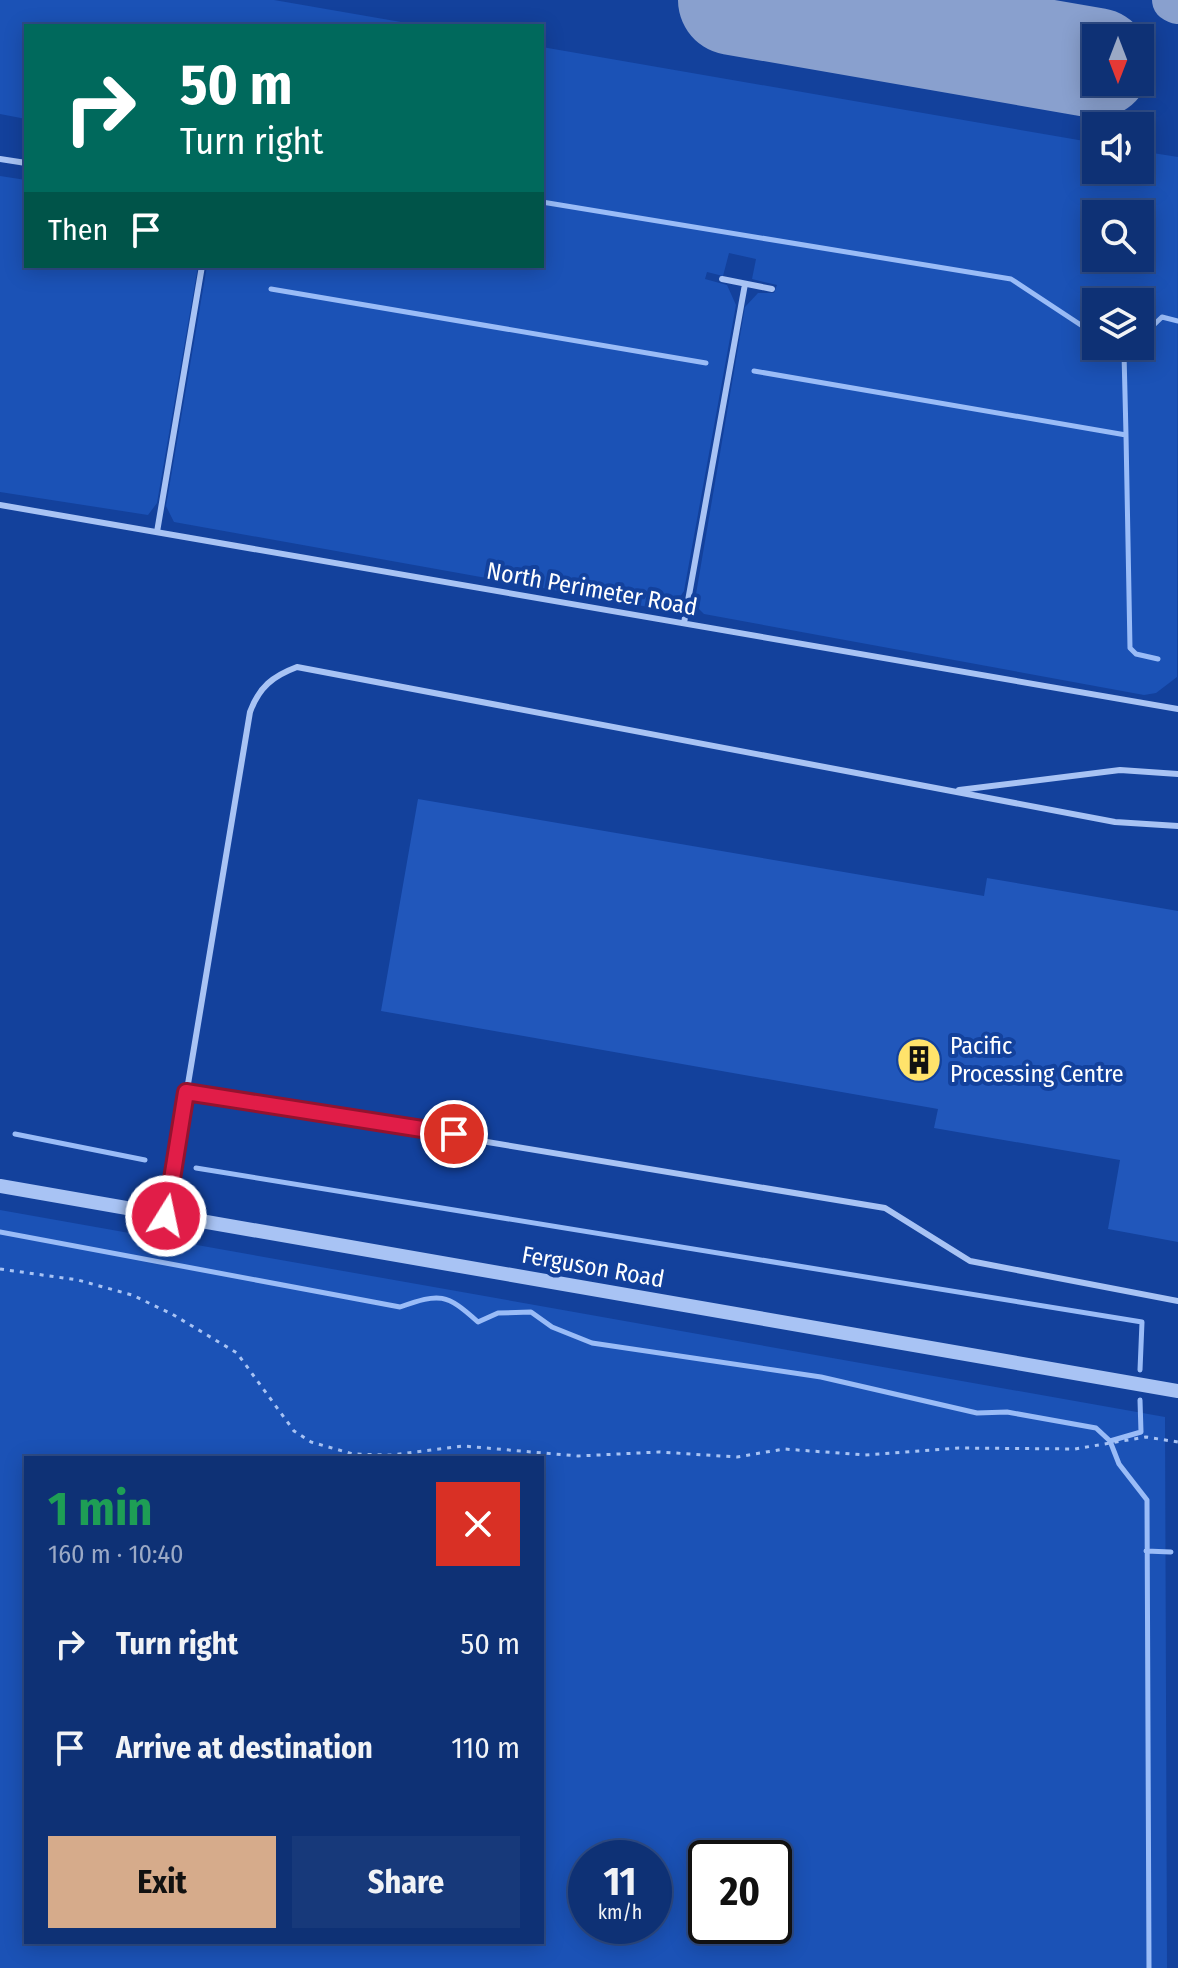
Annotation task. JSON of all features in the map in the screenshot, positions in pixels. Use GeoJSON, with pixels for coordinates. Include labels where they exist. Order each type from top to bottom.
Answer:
{"type":"FeatureCollection","features":[{"type":"Feature","properties":{"kind":"street","name":"Ferguson Road"},"geometry":{"type":"LineString","coordinates":[[0,1186],[1178,1391]]}},
{"type":"Feature","properties":{"kind":"lane"},"geometry":{"type":"LineString","coordinates":[[0,159],[24,163]]}},
{"type":"Feature","properties":{"kind":"lane"},"geometry":{"type":"LineString","coordinates":[[157,532],[202,268]]}},
{"type":"Feature","properties":{"kind":"lane"},"geometry":{"type":"LineString","coordinates":[[722,279],[772,289]]}},
{"type":"Feature","properties":{"kind":"lane"},"geometry":{"type":"LineString","coordinates":[[684,623],[745,284]]}},
{"type":"Feature","properties":{"kind":"lane","name":"North Perimeter Road"},"geometry":{"type":"LineString","coordinates":[[0,505],[1178,709]]}},
{"type":"Feature","properties":{"kind":"lane"},"geometry":{"type":"LineString","coordinates":[[166,1216],[250,712],[259,692],[282,673],[297,667],[1115,822],[1178,826]]}},
{"type":"Feature","properties":{"kind":"lane"},"geometry":{"type":"LineString","coordinates":[[952,791],[1120,770],[1178,774]]}},
{"type":"Feature","properties":{"kind":"lane"},"geometry":{"type":"LineString","coordinates":[[186,1092],[885,1208],[970,1261],[1178,1301]]}},
{"type":"Feature","properties":{"kind":"path"},"geometry":{"type":"LineString","coordinates":[[0,1269],[91,1284],[132,1295],[172,1314],[237,1353],[294,1431],[311,1442],[338,1452],[391,1455],[463,1446],[578,1456],[659,1452],[737,1457],[784,1449],[865,1455],[959,1448],[1092,1448],[1146,1437],[1178,1442]]}},
{"type":"Feature","properties":{"kind":"shaded area"},"geometry":{"type":"Polygon","coordinates":[[[0,0],[274,0],[412,24],[24,24],[24,119],[0,114],[0,0]]]}},
{"type":"Feature","properties":{"kind":"shaded area"},"geometry":{"type":"Polygon","coordinates":[[[544,47],[1082,141],[1082,184],[1154,184],[1154,153],[1178,157],[1177,677],[1156,693],[1144,695],[704,614],[698,608],[696,594],[745,307],[758,293],[774,293],[777,285],[752,279],[756,259],[729,253],[723,276],[707,272],[705,279],[727,285],[736,305],[684,591],[675,604],[654,608],[174,522],[166,506],[207,268],[544,268],[544,47]]]}},
{"type":"Feature","properties":{"kind":"shaded area"},"geometry":{"type":"Polygon","coordinates":[[[0,176],[24,180],[24,268],[198,268],[157,503],[148,515],[0,492],[0,176]]]}},
{"type":"Feature","properties":{"kind":"shaded area"},"geometry":{"type":"Polygon","coordinates":[[[0,1210],[1165,1417],[1167,1968],[0,1968],[0,1210]]]}},
{"type":"Feature","properties":{"kind":"building","name":"Pacific Processing Centre"},"geometry":{"type":"Polygon","coordinates":[[[418,799],[984,896],[987,878],[1178,911],[1178,1242],[1108,1229],[1120,1160],[934,1128],[938,1109],[381,1011],[418,799]]]}},
{"type":"Feature","properties":{"kind":"waterway"},"geometry":{"type":"LineString","coordinates":[[544,202],[1011,279],[1082,326]]}},
{"type":"Feature","properties":{"kind":"waterway"},"geometry":{"type":"LineString","coordinates":[[271,289],[706,363]]}},
{"type":"Feature","properties":{"kind":"waterway"},"geometry":{"type":"LineString","coordinates":[[1154,325],[1162,317],[1178,321]]}},
{"type":"Feature","properties":{"kind":"waterway"},"geometry":{"type":"LineString","coordinates":[[1124,360],[1126,435]]}},
{"type":"Feature","properties":{"kind":"waterway"},"geometry":{"type":"LineString","coordinates":[[754,371],[1126,435],[1130,648],[1136,654],[1158,659]]}},
{"type":"Feature","properties":{"kind":"waterway"},"geometry":{"type":"LineString","coordinates":[[15,1134],[145,1160]]}},
{"type":"Feature","properties":{"kind":"waterway"},"geometry":{"type":"LineString","coordinates":[[196,1168],[1142,1322],[1140,1370]]}},
{"type":"Feature","properties":{"kind":"waterway"},"geometry":{"type":"LineString","coordinates":[[0,1232],[400,1307],[425,1299],[442,1298],[458,1305],[478,1322],[498,1313],[531,1312],[552,1327],[592,1343],[821,1377],[977,1413],[1007,1412],[1096,1428],[1110,1441]]}},
{"type":"Feature","properties":{"kind":"waterway"},"geometry":{"type":"LineString","coordinates":[[1140,1400],[1141,1432],[1110,1441],[1119,1464],[1147,1500],[1149,1968]]}},
{"type":"Feature","properties":{"kind":"waterway"},"geometry":{"type":"LineString","coordinates":[[1146,1551],[1171,1552]]}},
{"type":"Feature","properties":{"kind":"taxiway"},"geometry":{"type":"LineString","coordinates":[[1174,0],[1178,2]]}},
{"type":"Feature","properties":{"kind":"runway"},"geometry":{"type":"LineString","coordinates":[[733,0],[1082,61]]}},
{"type":"Feature","properties":{"kind":"place","name":"Pacific Processing Centre"},"geometry":{"type":"Point","coordinates":[919,1060]}},
{"type":"Feature","properties":{"kind":"route"},"geometry":{"type":"LineString","coordinates":[[166,1216],[186,1092],[454,1134]]}}]}
